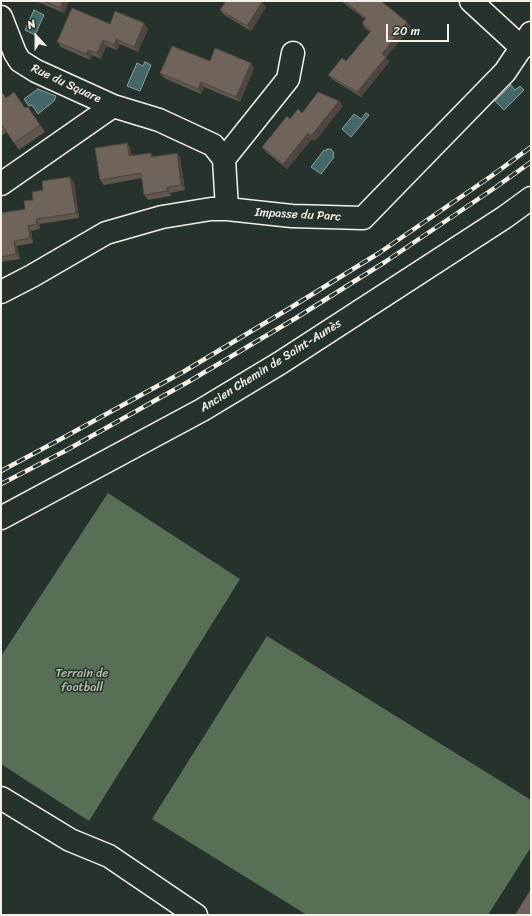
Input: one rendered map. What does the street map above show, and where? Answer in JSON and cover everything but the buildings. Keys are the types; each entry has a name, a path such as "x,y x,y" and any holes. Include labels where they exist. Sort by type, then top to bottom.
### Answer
{"street":[{"path":"471,1 526,40"},
{"name":"Rue du Square","path":"1,17 15,53 20,61 36,71 113,106 159,120 213,146 224,159"},
{"name":"Impasse du Parc","path":"1,292 32,276 106,233 162,217 211,209 292,216 363,218 505,72 526,40"},
{"path":"227,210 224,159 288,79 293,53"},
{"name":"Rue du Square","path":"1,184 113,106"},
{"name":"Ancien Chemin de Saint-Aunès","path":"1,518 202,410 280,363 505,217 531,198"},
{"path":"1,798 70,840 109,856 196,915"}],"green space":[{"name":"Terrain de football","path":"108,493 240,579 89,821 1,764 1,656"},
{"path":"267,636 531,800 531,847 488,915 307,915 152,819"}],"water":[{"path":"34,10 44,15 35,35 25,30"},
{"path":"145,62 151,65 140,91 127,86 137,63 143,66"},
{"path":"511,85 515,90 520,86 524,90 504,110 495,101"},
{"path":"38,89 56,96 54,101 38,114 32,105 29,106 24,99"},
{"path":"366,113 369,115 351,137 342,129 354,114 361,119"},
{"path":"327,149 331,149 334,153 334,157 321,174 311,167 324,150 326,151"}],"railway":[{"path":"1,471 183,372 290,308 379,253 531,147"},
{"path":"1,484 65,451 188,382 296,318 385,262 531,162"}]}
